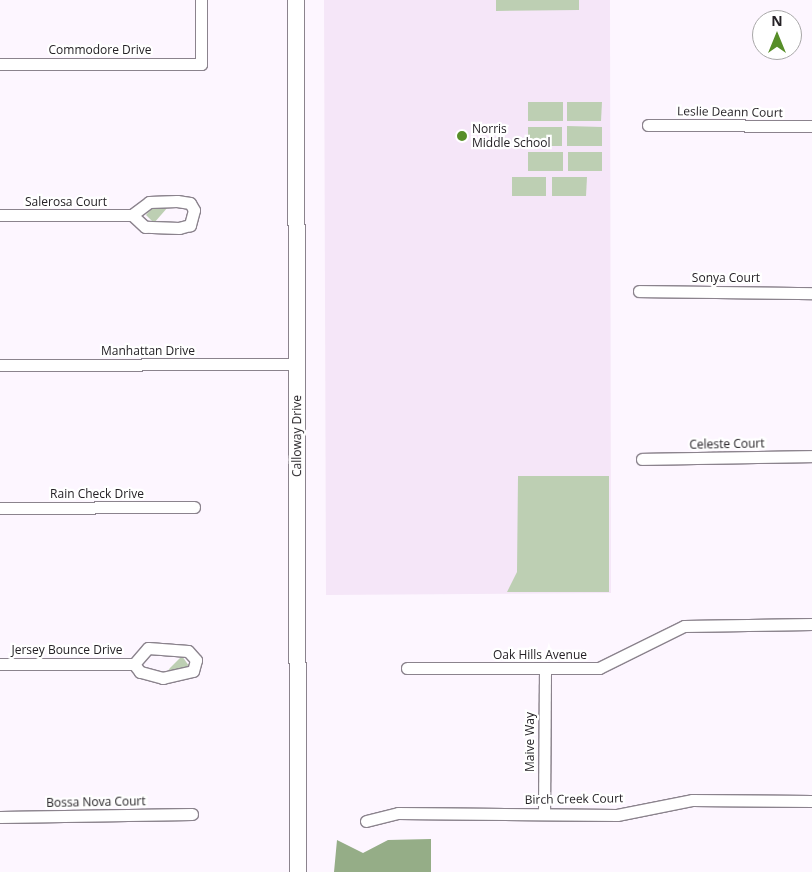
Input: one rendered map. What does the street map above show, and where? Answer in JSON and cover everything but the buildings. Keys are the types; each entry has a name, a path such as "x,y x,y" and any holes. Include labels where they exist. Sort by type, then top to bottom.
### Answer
{"main road":[{"name":"Calloway Drive","path":"296,0 298,872"}],"street":[{"name":"Commodore Drive","path":"0,64 201,64 200,0"},
{"name":"Leslie Deann Court","path":"648,125 812,126"},
{"name":"Salerosa Court","path":"0,216 132,216 149,202 184,202 194,210 190,225 179,228 144,227 132,216"},
{"name":"Sonya Court","path":"639,291 812,293"},
{"name":"Manhattan Drive","path":"0,365 297,364"},
{"name":"Celeste Court","path":"642,459 812,456"},
{"name":"Rain Check Drive","path":"0,508 194,507"},
{"name":"Oak Hills Avenue","path":"407,668 583,670 617,663 684,626 812,624"},
{"name":"Jersey Bounce Drive","path":"0,664 134,664 148,648 188,651 196,660 193,671 163,678 140,672 134,664"},
{"name":"Maive Way","path":"544,814 545,669"},
{"name":"Birch Creek Court","path":"366,821 398,813 617,815 692,800 812,801"},
{"name":"Bossa Nova Court","path":"0,817 192,814"}],"shaded area":[{"path":"324,0 610,0 611,593 326,595"},
{"path":"496,0 579,0 579,10 496,11"},
{"path":"528,102 563,102 563,121 528,121"},
{"path":"567,102 602,102 601,121 567,121"},
{"path":"567,126 602,127 602,146 567,146"},
{"path":"528,127 562,127 562,146 528,146"},
{"path":"528,152 563,152 563,171 528,171"},
{"path":"568,152 602,152 602,171 568,171"},
{"path":"512,177 546,177 546,196 512,196"},
{"path":"552,177 587,177 586,196 552,196"},
{"path":"153,207 168,207 154,223 146,215"},
{"path":"518,476 609,476 609,592 507,592 517,572"},
{"path":"182,656 189,666 167,672 170,668"},
{"path":"431,839 431,872 334,872 337,840 363,853 388,840"}],"place":[{"name":"Norris Middle School","path":"462,136"}]}
